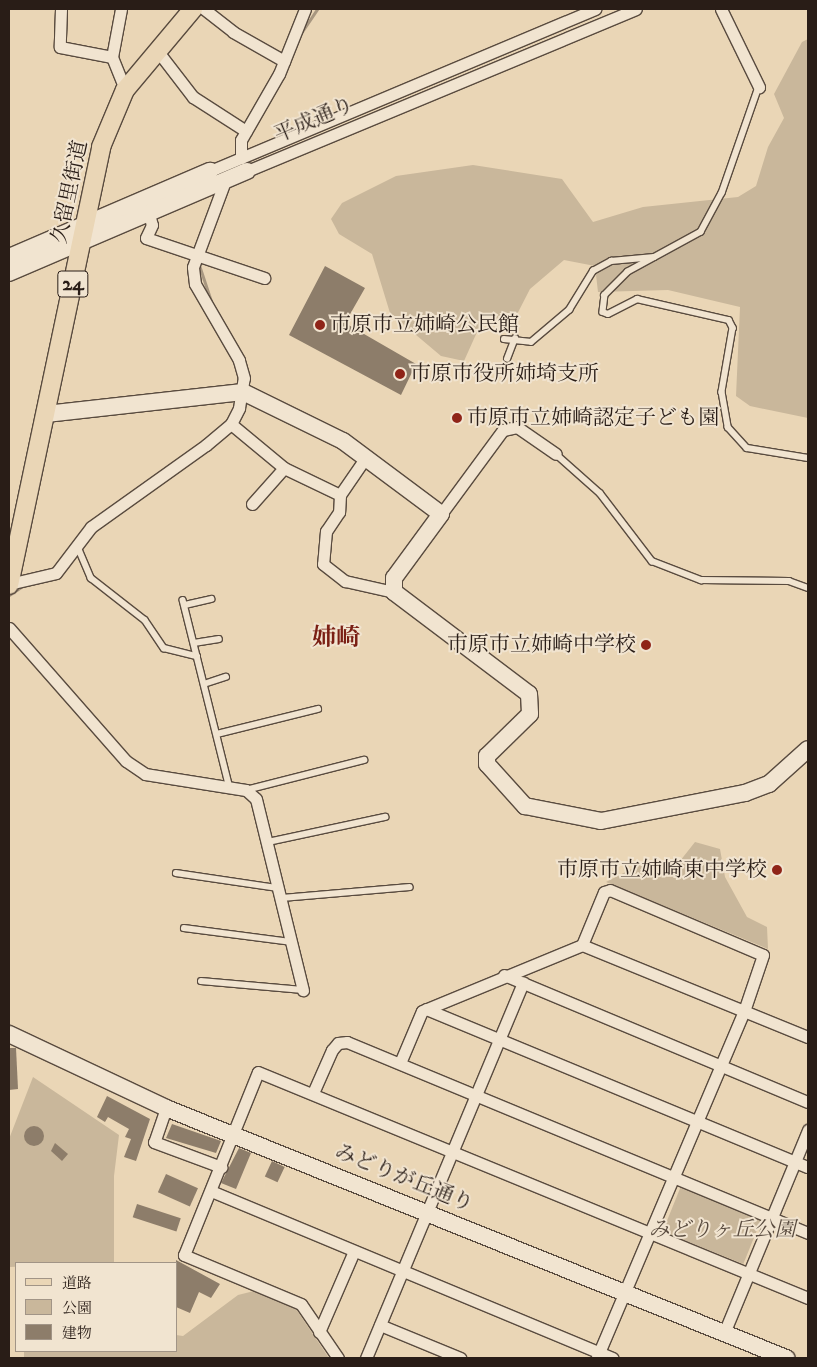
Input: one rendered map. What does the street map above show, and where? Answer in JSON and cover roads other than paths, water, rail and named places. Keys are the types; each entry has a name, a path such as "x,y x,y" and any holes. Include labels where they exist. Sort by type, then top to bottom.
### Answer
{"main road":[{"name":"久留里街道","path":"9,585 101,147 125,90 156,49 192,9"}],"street":[{"path":"61,9 60,47 112,57"},
{"path":"121,9 112,57 125,90"},
{"path":"204,9 284,62"},
{"path":"244,164 246,131 284,62 305,9"},
{"name":"平成通り","path":"9,273 225,181 244,164 595,9"},
{"path":"606,9 611,20"},
{"name":"平成通り","path":"9,257 210,171 244,164 636,9"},
{"path":"722,9 759,87"},
{"path":"156,49 193,97 246,131"},
{"path":"9,585 56,573 78,547 91,527 230,424 243,392 239,360 195,284 196,256 225,181"},
{"path":"149,214 152,225 146,238 264,278"},
{"path":"46,414 243,392 280,407 366,458 441,514"},
{"path":"230,424 284,468 340,495"},
{"path":"394,592 394,578 504,430 517,427 556,454"},
{"path":"366,458 340,495 339,512 326,531 324,564 345,581 394,592 529,694 530,714 487,756 487,764 525,806 601,821 745,793 769,784 808,749"},
{"path":"252,504 284,468"},
{"path":"9,628 126,761 145,774 246,790 256,799 281,893 303,990"},
{"path":"582,945 604,892 610,890 763,955 744,1011 598,1355"},
{"path":"400,1063 426,1009 582,945 808,1037"},
{"path":"504,976 808,1102"},
{"path":"366,1358 523,984"},
{"path":"426,1009 808,1167"},
{"name":"みどりが丘通り","path":"9,1034 166,1108 235,1133 428,1210 786,1358"},
{"path":"314,1093 338,1043 347,1042 808,1233"},
{"path":"338,1358 301,1304 184,1255 235,1133 258,1072 314,1093 452,1152 808,1298"},
{"path":"166,1108 154,1142 220,1168"},
{"path":"724,1333 808,1130"},
{"path":"211,1191 598,1355 613,1358"},
{"path":"319,1332 354,1251"},
{"path":"380,1325 460,1358"}],"lane":[{"path":"759,87 710,218 700,232 659,257 628,272 610,287 603,312 608,314 637,299 729,320 734,328 722,392 728,427 747,448 808,458"},
{"path":"504,339 515,338 531,342 569,310 593,272 611,261 659,257"},
{"path":"507,359 515,338"},
{"path":"556,454 600,493 652,561 701,580 789,582 808,588"},
{"path":"78,547 91,578 145,620 164,648 197,656"},
{"path":"211,599 184,602 230,788"},
{"path":"194,644 219,639"},
{"path":"204,684 226,677"},
{"path":"217,734 318,709"},
{"path":"246,790 364,760"},
{"path":"268,842 386,816"},
{"path":"176,873 281,893 410,888"},
{"path":"184,928 292,942"},
{"path":"201,980 303,990"}],"waterway":[{"path":"301,33 317,9"},
{"path":"198,262 211,301"},
{"path":"9,595 24,585"}],"place":[{"name":"市原市立姉崎公民館","path":"320,325"},
{"name":"市原市役所姉埼支所","path":"400,374"},
{"name":"市原市立姉崎認定子ども園","path":"457,418"},
{"name":"市原市立姉崎中学校","path":"646,645"},
{"name":"市原市立姉崎東中学校","path":"777,870"}],"district":[{"name":"姉崎","path":"336,639"}],"park label":[{"name":"みどりヶ丘公園","path":"722,1230"}]}
